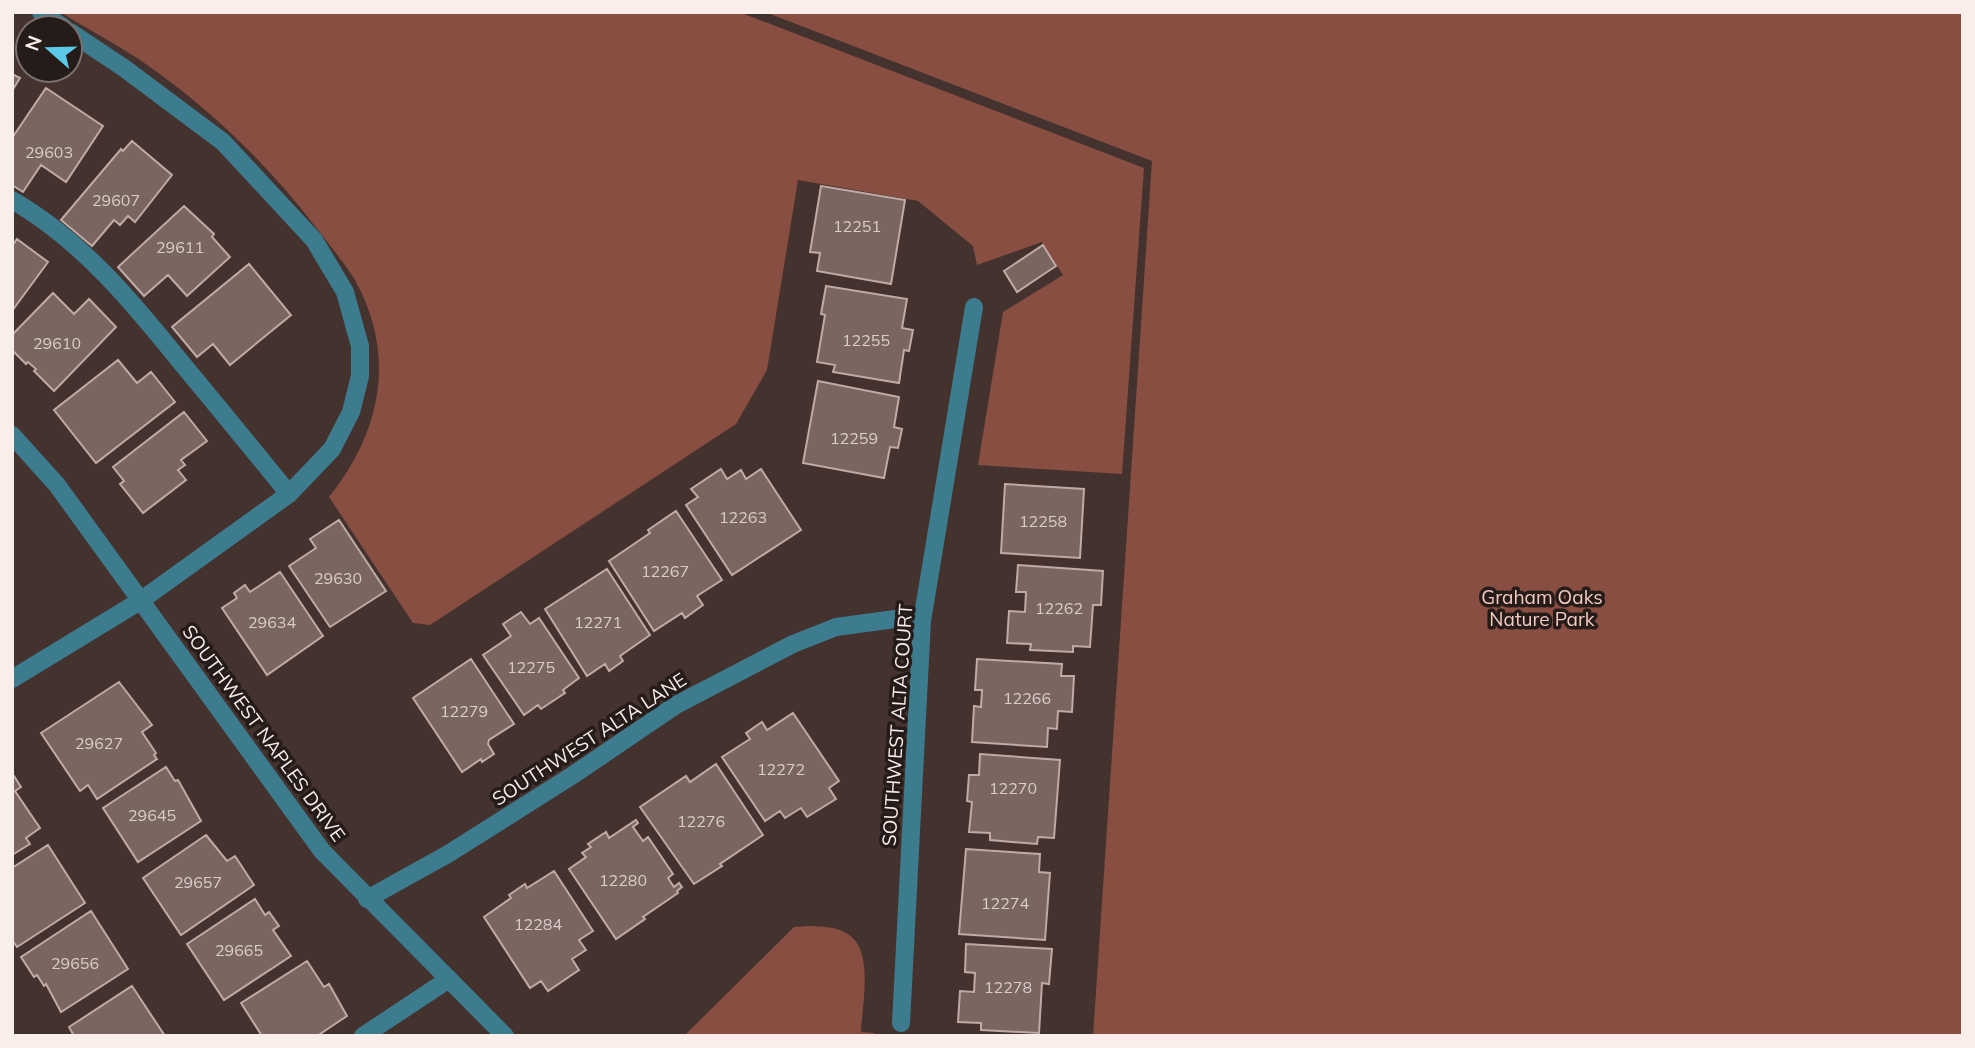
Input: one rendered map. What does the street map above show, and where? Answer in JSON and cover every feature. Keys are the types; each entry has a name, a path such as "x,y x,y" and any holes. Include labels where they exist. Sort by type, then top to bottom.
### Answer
{"street":[{"path":"12,679 140,601 289,494 332,449 351,412 360,376 360,346 345,292 314,240 223,142 84,41"},
{"path":"12,200 52,226 132,302 289,494"},
{"name":"SOUTHWEST ALTA COURT","path":"901,1023 922,621 974,307"},
{"name":"SOUTHWEST NAPLES DRIVE","path":"12,435 57,485 322,851 505,1036"},
{"name":"SOUTHWEST ALTA LANE","path":"367,899 448,854 573,775 676,705 793,644 836,627 895,619 922,621"},
{"path":"363,1036 449,979"}],"green space":[{"path":"60,12 739,12 1144,168 1122,474 978,465 1003,312 1063,275 1042,242 977,265 973,246 918,201 798,180 767,370 736,424 430,625 413,623 329,497 361,446 377,393 379,365 376,337 368,308 355,280 295,201 232,134 162,75 84,26 84,14"},
{"name":"Graham Oaks Nature Park","path":"765,12 1963,12 1963,1036 1093,1036 1152,161"},
{"path":"794,927 837,929 855,940 861,951 865,978 861,1032 874,1033 874,1036 684,1036"}],"building":[{"path":"12,74 14,84 16,84 12,91"},
{"path":"46,88 103,126 66,182 41,165 23,192 12,185 12,138"},
{"path":"132,141 172,175 135,222 128,216 120,225 114,220 92,246 61,220 121,149 123,151"},
{"path":"821,186 905,200 891,284 817,271 820,253 810,252"},
{"path":"184,206 214,234 212,237 230,257 187,296 168,275 144,296 118,267"},
{"path":"17,239 48,262 12,311 12,246"},
{"path":"1043,245 1056,266 1017,292 1004,271"},
{"path":"249,264 291,315 230,365 213,344 197,357 172,327"},
{"path":"826,286 907,299 902,328 913,330 909,351 904,350 899,383 833,372 835,365 817,362 825,315 821,314"},
{"path":"53,293 74,314 89,299 116,327 54,391 34,371 36,369 28,362 26,364 12,350 12,335"},
{"path":"118,360 137,383 151,372 175,402 96,463 54,410"},
{"path":"818,381 899,397 894,427 902,429 898,448 890,447 884,478 803,463"},
{"path":"184,412 207,441 181,460 185,465 178,470 186,480 143,513 120,484 124,481 113,467"},
{"path":"721,469 727,479 741,470 746,479 761,469 801,530 732,575 686,505 698,497 691,489"},
{"path":"1005,484 1084,489 1080,558 1001,553"},
{"path":"676,511 722,580 697,596 703,605 685,618 682,613 654,631 609,561"},
{"path":"339,520 386,591 330,627 289,566 316,548 310,539"},
{"path":"1018,565 1103,571 1101,605 1093,605 1090,647 1073,646 1073,652 1030,650 1031,644 1007,643 1009,611 1025,612 1026,592 1016,592"},
{"path":"607,569 650,635 620,656 623,661 609,671 605,664 587,676 545,609"},
{"path":"280,572 323,636 267,675 222,608 237,598 234,593 245,585 250,592"},
{"path":"521,612 530,624 539,618 579,678 563,690 565,693 541,709 538,705 524,715 483,655 511,636 503,624"},
{"path":"471,659 514,724 489,740 488,744 494,754 462,772 413,698"},
{"path":"977,659 1062,664 1061,676 1074,676 1072,712 1058,711 1057,729 1048,728 1047,747 972,742 974,706 981,707 982,690 975,690"},
{"path":"119,682 152,725 142,732 157,759 97,799 88,785 80,791 41,733"},
{"path":"793,713 839,781 829,788 836,799 807,817 801,808 785,818 780,811 765,821 722,757 750,739 746,733 762,722 767,730"},
{"path":"980,754 1060,760 1054,838 1038,837 1037,844 990,840 990,833 969,832 972,802 967,801 969,775 979,775"},
{"path":"716,764 763,835 694,884 640,807 686,776 690,782"},
{"path":"166,767 175,781 178,780 201,821 138,862 103,808"},
{"path":"12,773 21,787 15,791 40,828 26,838 30,844 12,855"},
{"path":"636,820 638,823 633,827 643,841 648,837 673,874 668,878 674,887 679,883 682,887 678,893 643,917 645,919 616,939 569,869 586,857 582,853 591,847 588,844 606,832 609,838"},
{"path":"206,835 227,861 235,856 254,885 181,935 143,878"},
{"path":"48,845 85,903 17,947 12,940 12,868"},
{"path":"966,849 1040,854 1039,872 1050,873 1045,940 959,934"},
{"path":"554,871 593,931 579,940 586,950 572,959 579,970 548,991 541,981 530,988 484,917 511,898 509,895 525,884 527,888"},
{"path":"255,899 265,915 269,912 279,926 273,930 291,956 224,1000 187,944"},
{"path":"91,911 128,969 61,1012 46,984 44,986 37,975 34,977 21,957"},
{"path":"966,944 1052,949 1049,984 1042,983 1039,1033 981,1030 981,1023 958,1022 960,991 974,992 975,973 965,972"},
{"path":"307,961 324,987 329,984 347,1016 317,1036 262,1036 241,1003"},
{"path":"132,986 165,1036 74,1036 69,1027"}]}
